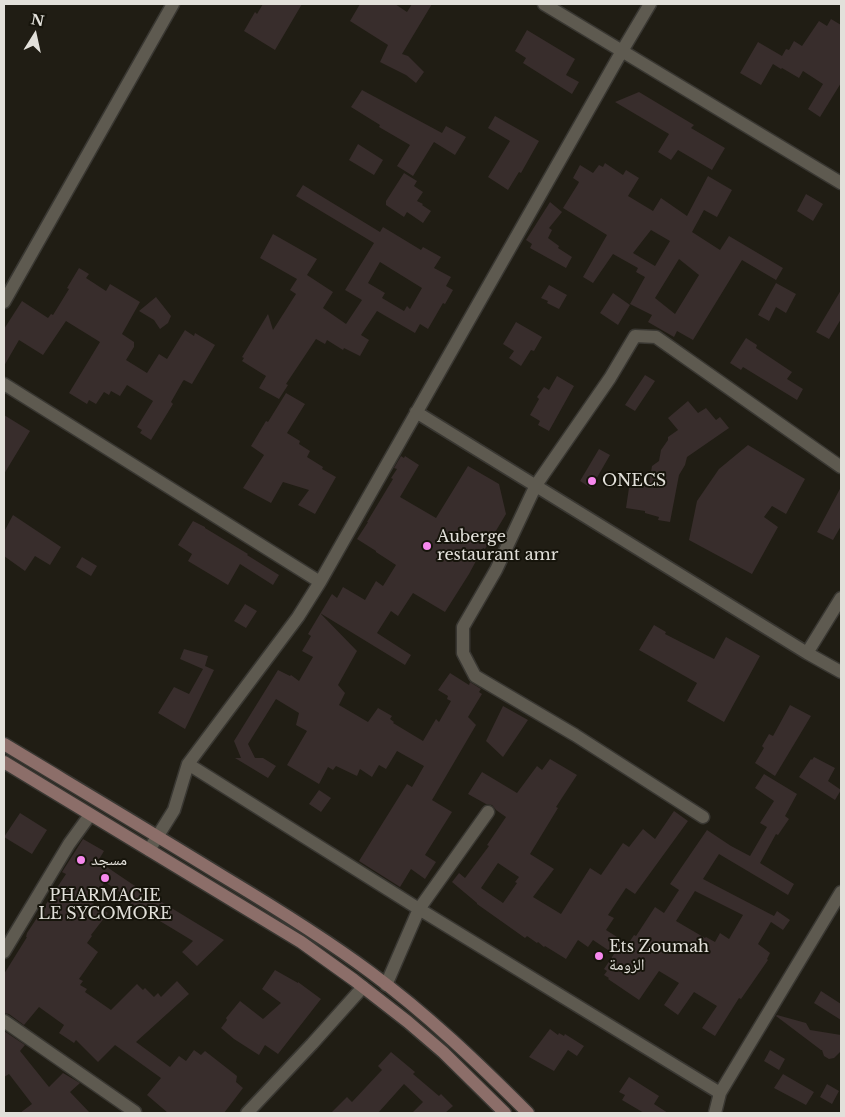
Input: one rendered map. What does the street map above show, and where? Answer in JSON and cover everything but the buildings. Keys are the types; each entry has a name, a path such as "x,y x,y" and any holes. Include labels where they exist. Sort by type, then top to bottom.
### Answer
{"main road":[{"path":"4,744 158,836 310,930 351,958 418,1010 528,1113"},
{"path":"4,762 301,942 408,1022 443,1052 506,1113"}],"street":[{"path":"4,302 173,4"},
{"path":"544,4 841,183"},
{"path":"150,850 174,810 188,764 298,618 320,582 650,4"},
{"path":"703,817 575,735 475,676 463,653 464,627 496,570 536,485 610,378 634,336 656,337 841,467"},
{"path":"4,384 320,582"},
{"path":"416,412 841,672"},
{"path":"807,652 841,598"},
{"path":"188,764 418,909 720,1093"},
{"path":"386,985 418,909 488,812"},
{"path":"4,952 69,844 90,815"},
{"path":"715,1113 720,1093 841,892"},
{"path":"247,1113 363,988"},
{"path":"4,1021 135,1112"}],"place":[{"name":"ONECS","path":"592,481"},
{"name":"Auberge restaurant amr","path":"427,546"},
{"name":"مسجد","path":"81,860"},
{"name":"PHARMACIE LE SYCOMORE","path":"105,878"},
{"name":"Ets Zoumah الزومة","path":"599,956"}]}
